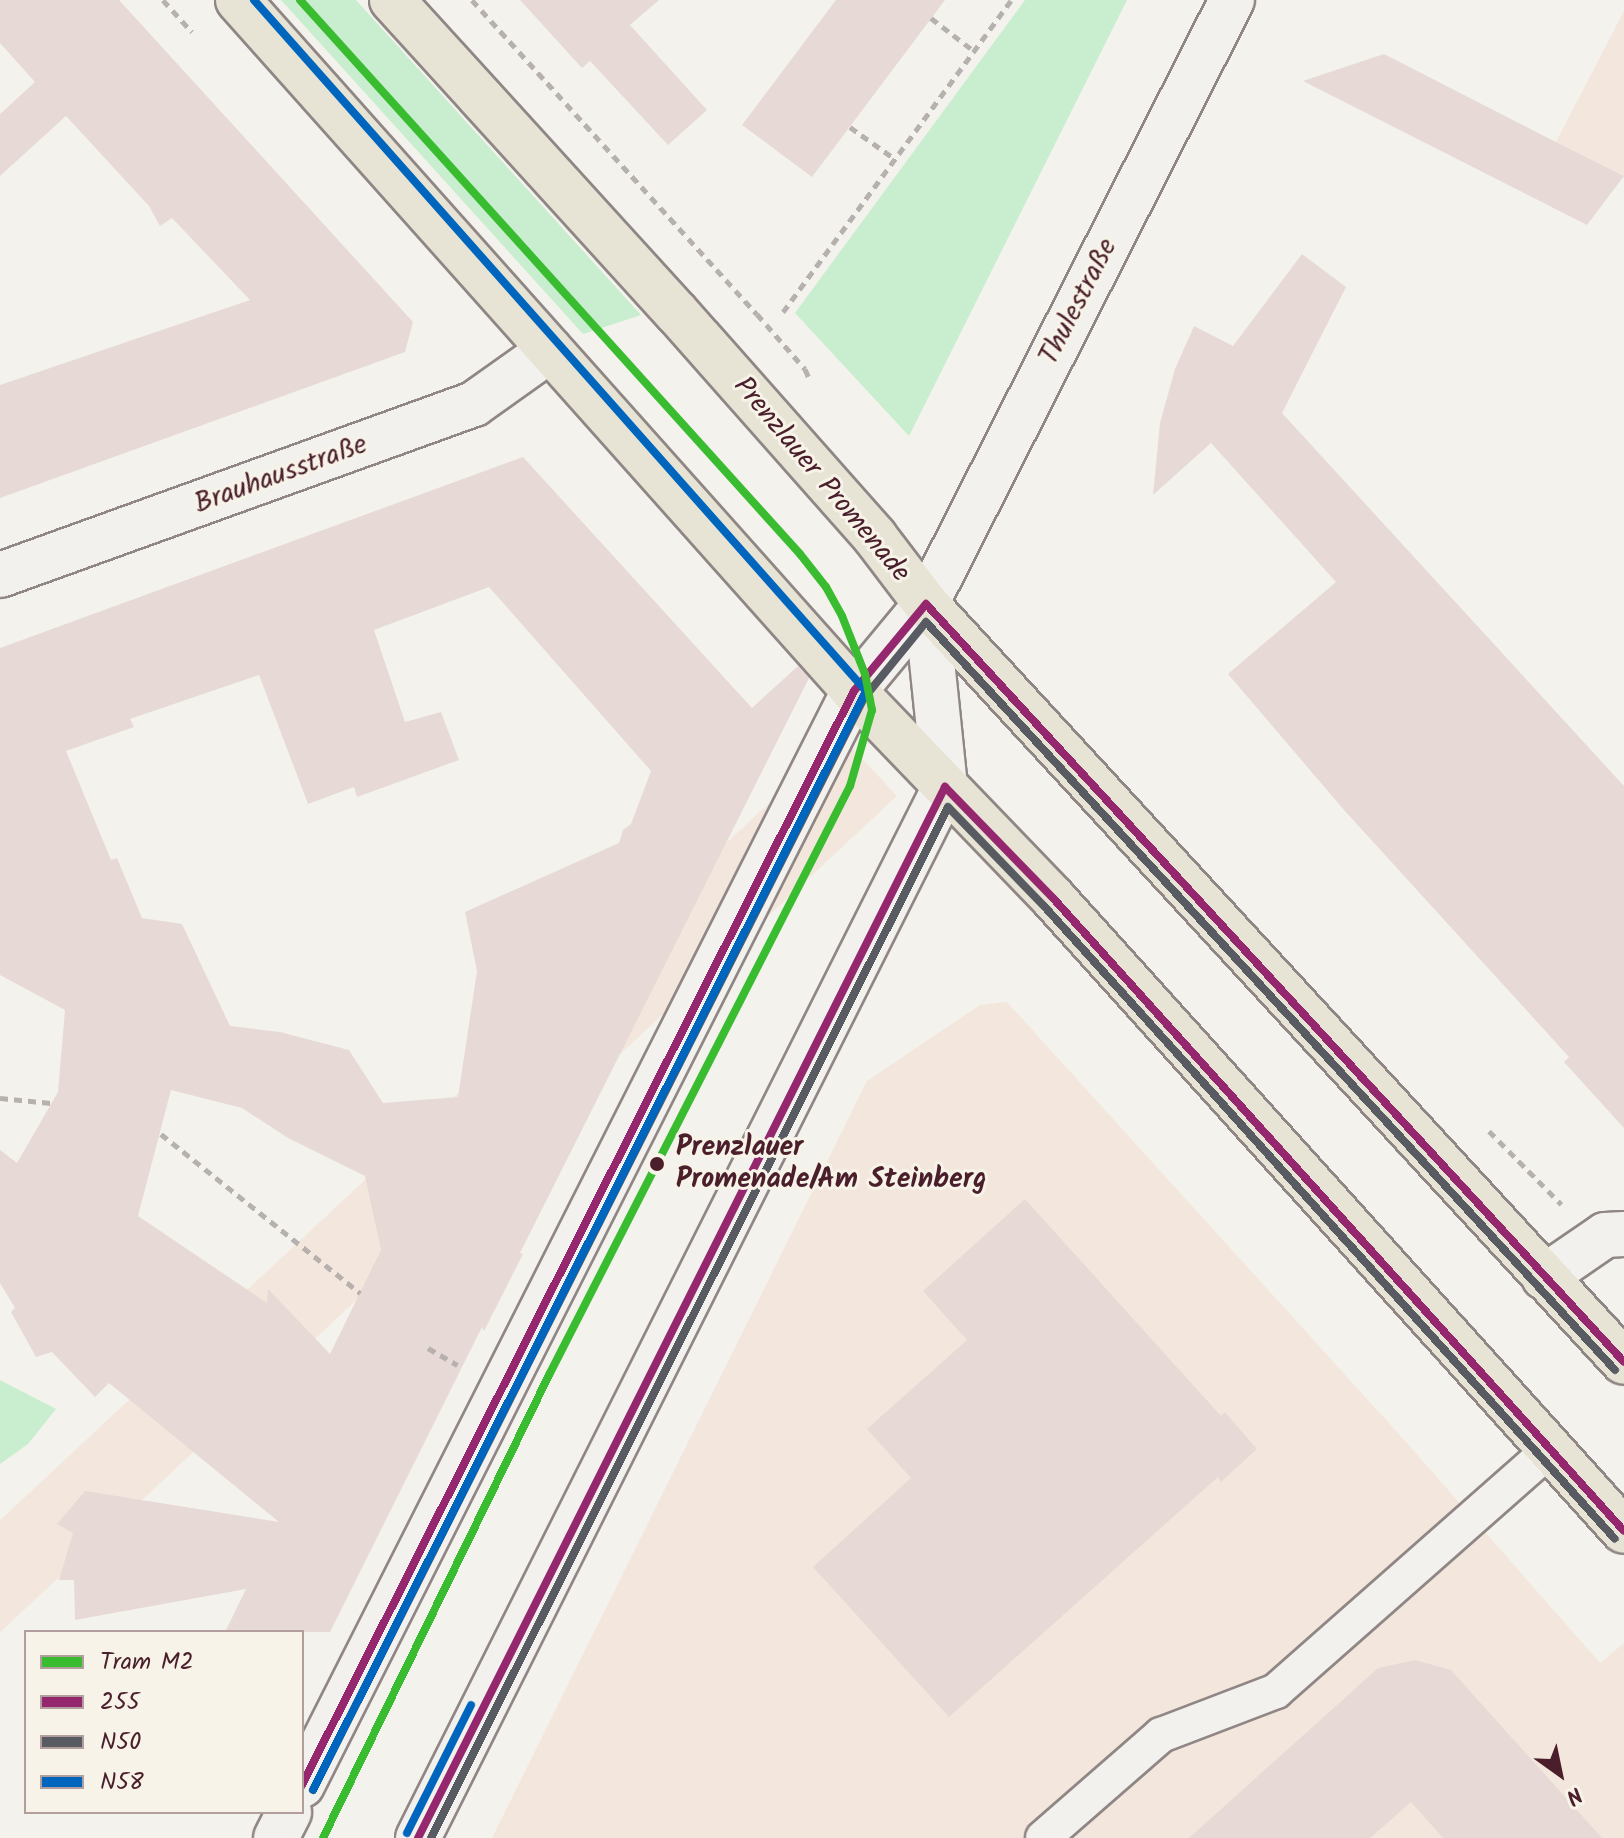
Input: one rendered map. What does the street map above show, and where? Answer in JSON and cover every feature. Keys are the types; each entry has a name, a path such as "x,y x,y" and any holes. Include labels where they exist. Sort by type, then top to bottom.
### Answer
{"main road":[{"path":"238,0 854,691 1063,910 1624,1531"},
{"name":"Prenzlauer Promenade","path":"392,0 677,313 875,537 926,604 1624,1362"},
{"name":"Thulestraße","path":"304,1781 854,691 926,604 1232,0"},
{"name":"Brauhausstraße","path":"0,575 474,404 550,350"},
{"path":"418,1838 945,787 926,604"},
{"path":"1544,1277 1605,1235 1624,1234"},
{"path":"276,1838 288,1814"}],"lane":[{"path":"1043,1838 1161,1735 1276,1691 1549,1450"}],"path":[{"path":"783,312 1011,0"},
{"path":"931,18 974,51"},
{"path":"850,127 895,159"},
{"path":"0,1098 51,1103"},
{"path":"161,1134 360,1293"},
{"path":"428,1348 461,1367"}],"shaded area":[{"path":"1624,11 1624,176 1556,142"},
{"path":"841,736 897,796 0,1632 0,1520"},
{"path":"1007,1002 1406,1442 1600,1663 1624,1643 1624,1838 492,1838 867,1081 980,1005"}],"green space":[{"path":"281,0 356,0 641,315 583,334"},
{"path":"1025,0 1127,0 909,436 795,313"},
{"path":"0,1380 56,1409 28,1444 0,1464"}],"building":[{"path":"0,0 119,0 413,322 405,352 0,498 0,385 250,300 172,218 160,226 149,206 66,116 0,176 0,114 35,82 0,43"},
{"path":"520,0 659,0 630,25 707,110 668,145 590,61 582,68"},
{"path":"836,0 945,0 812,177 742,125"},
{"path":"1384,54 1624,176 1587,225 1303,81"},
{"path":"1302,254 1346,287 1282,413 1624,786 1624,1128 1564,1062 1569,1057 1344,810 1228,674 1336,582 1211,443 1153,495 1160,423 1175,369 1194,326 1233,346"},
{"path":"523,457 752,708 798,666 809,678 520,1253 523,1254 484,1331 482,1327 330,1632 226,1630 246,1589 75,1620 74,1580 59,1580 73,1533 57,1524 85,1491 279,1522 109,1383 95,1397 52,1352 36,1357 11,1312 15,1308 0,1283 0,1150 17,1163 58,1092 65,1010 0,975 0,648","holes":["489,587 651,771 631,824 623,830 619,843 465,912 477,971 458,1097 383,1103 349,1050 280,1032 230,1026 182,924 142,918 117,858 111,860 66,751 134,727 130,719 259,675 308,804 354,787 357,797 459,760 441,712 405,722 374,630","171,1090 242,1108 288,1138 365,1176 381,1250 330,1354 268,1289 267,1303 138,1216"]},
{"path":"1025,1199 1221,1416 1225,1412 1257,1449 1221,1482 1218,1477 949,1717 813,1567 911,1478 867,1429 967,1340 923,1291"},
{"path":"1415,1660 1451,1670 1602,1838 1443,1838 1411,1802 1370,1838 1189,1838 1378,1668"}],"tram line":[{"name":"M2","path":"300,0 800,554 826,587 842,616 865,674 872,710 850,786 549,1375 323,1838"}],"transit line":[{"name":"N58","path":"254,0 866,691 313,1790"},
{"name":"255","path":"304,1781 854,691 926,604 1624,1362"},
{"name":"N50","path":"313,1790 864,698 926,622 1615,1370"},
{"name":"255","path":"418,1838 945,787 1053,898 1624,1531"},
{"name":"N50","path":"431,1838 948,807 1044,906 1615,1539"},
{"name":"N58","path":"407,1833 471,1705"}],"place":[{"name":"Prenzlauer Promenade/Am Steinberg","path":"657,1164"}]}
